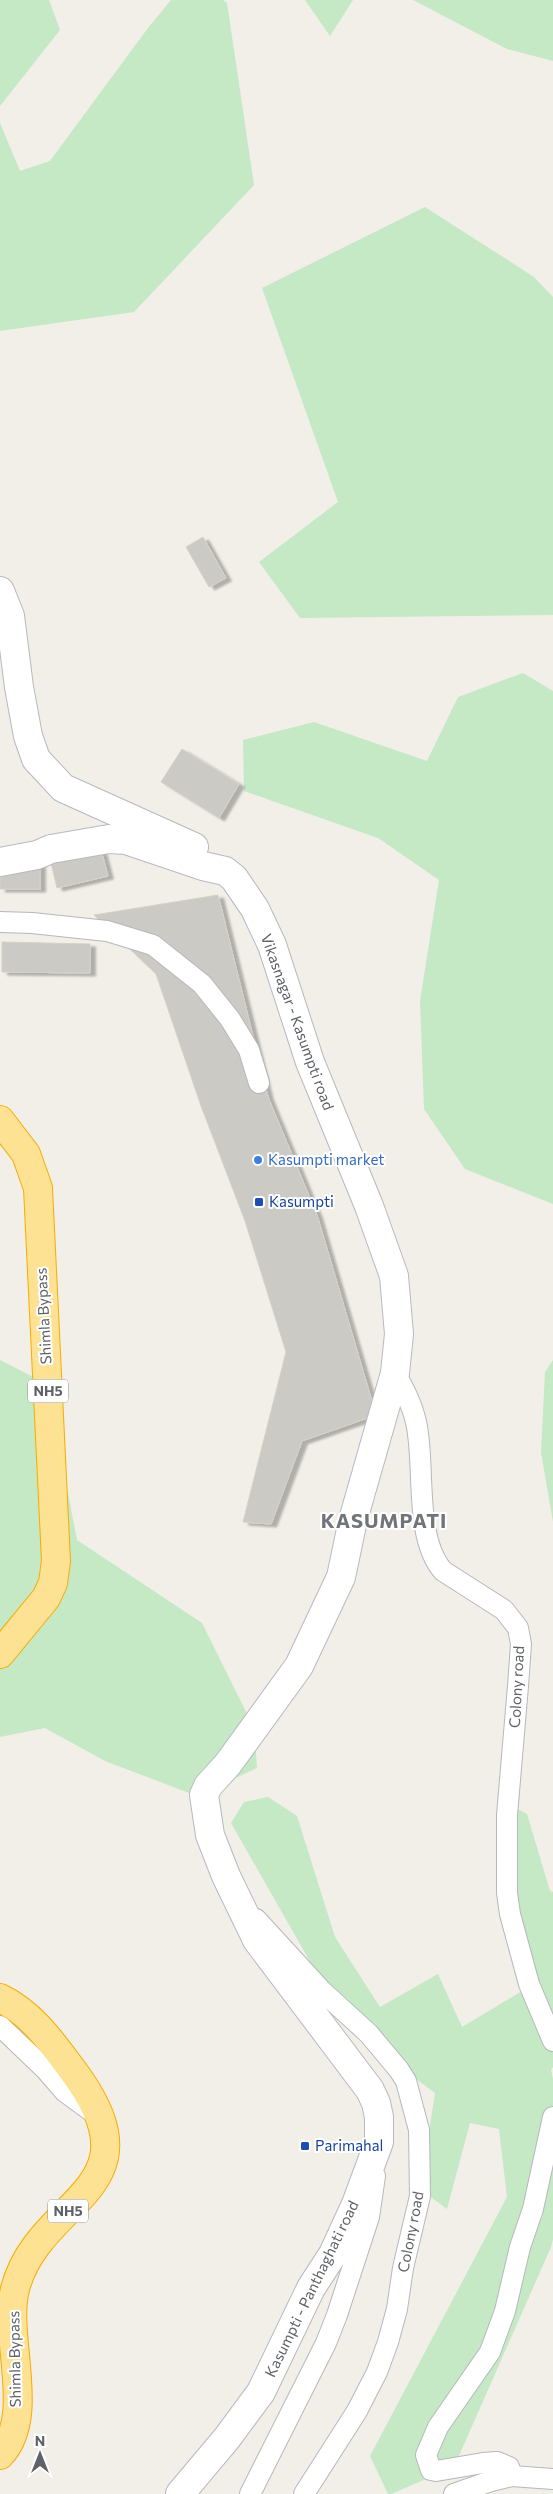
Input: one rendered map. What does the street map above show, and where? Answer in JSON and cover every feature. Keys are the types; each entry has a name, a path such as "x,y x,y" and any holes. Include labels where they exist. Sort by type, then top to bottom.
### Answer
{"highway":[{"name":"Shimla Bypass","path":"0,1120 26,1154 38,1188 56,1561 53,1583 46,1598 0,1654"},
{"name":"Shimla Bypass","path":"0,1998 21,2011 39,2027 84,2086 100,2119 105,2150 104,2160 98,2176 33,2250 15,2289 12,2312 17,2388 16,2415 11,2436 0,2455"}],"street":[{"name":"Vikasnagar - Kasumpti road","path":"0,591 10,616 19,687 28,736 36,759 64,788 202,852 234,878 248,896 272,945 310,1062 356,1174"},
{"path":"0,862 36,855 59,847 109,839 126,840 202,866 225,871"},
{"path":"0,922 32,923 107,931 153,945 202,984 230,1019 249,1050 259,1083"},
{"name":"Kasumpti - Panthaghati road","path":"180,2494 227,2438 262,2392 311,2288 333,2254 356,2204 379,2142 379,2116 370,2090 267,1956 234,1895 210,1835 204,1795 208,1786 272,1706 299,1666 318,1627 341,1576 353,1520 395,1373 399,1334 394,1276 356,1174"},
{"name":"Colony road","path":"395,1373 409,1398 417,1424 427,1531 435,1562 443,1571 504,1610 518,1628 521,1644 507,1815 507,1893 510,1914 529,1984 553,2041"},
{"name":"Colony road","path":"234,1895 298,1966 381,2048 406,2081 419,2130 420,2196 403,2268 397,2309 388,2342 377,2372 357,2411 304,2494"},
{"path":"0,2026 39,2062 65,2092 100,2119"},
{"path":"512,2476 509,2467 497,2462 436,2471 431,2470 426,2455 438,2427 490,2352 505,2311 520,2247 533,2209 553,2117"},
{"path":"250,2494 326,2343 337,2315 369,2217 379,2142"},
{"path":"454,2494 512,2476 553,2479"}],"green space":[{"path":"0,0 49,0 60,30 0,106"},
{"path":"171,0 223,0 227,3 254,185 134,312 0,331 0,123 20,171 50,161 148,28"},
{"path":"305,0 353,0 330,36"},
{"path":"413,0 553,0 553,61 507,49"},
{"path":"425,207 534,277 553,297 553,615 300,618 259,562 338,502 262,288"},
{"path":"523,673 553,691 553,1204 465,1169 424,1109 420,1001 439,880 378,838 244,791 243,740 314,722 427,761 458,697"},
{"path":"0,1360 47,1384 77,1540 202,1623 254,1728 257,1768 197,1796 105,1761 45,1728 0,1737"},
{"path":"553,1360 553,1522 541,1452 545,1372"},
{"path":"268,1797 297,1816 335,1937 380,2007 438,1974 462,2027 527,1988 524,1942 511,1851 510,1805 527,1814 550,1891 553,1892 553,2067 551,2070 553,2079 553,2239 551,2247 454,2467 391,2494 388,2494 370,2456 507,2197 499,2129 470,2123 447,2209 420,2189 435,2093 349,2030 231,1823 244,1802"}],"building":[{"path":"203,537 226,578 209,587 186,547"},
{"path":"182,749 239,784 219,818 161,782"},
{"path":"101,850 108,876 57,888 51,863"},
{"path":"0,858 40,858 40,889 0,889"},
{"name":"Kasumpti market","path":"218,895 268,1097 317,1215 376,1415 302,1441 271,1524 243,1522 286,1352 245,1221 201,1106 156,974 94,915"},
{"path":"2,942 90,944 90,973 2,972"}],"place":[{"name":"Kasumpti market","path":"258,1160"},
{"name":"Kasumpti","path":"259,1202"},
{"name":"Parimahal","path":"305,2146"}],"district":[{"name":"KASUMPATI","path":"384,1521"}]}
